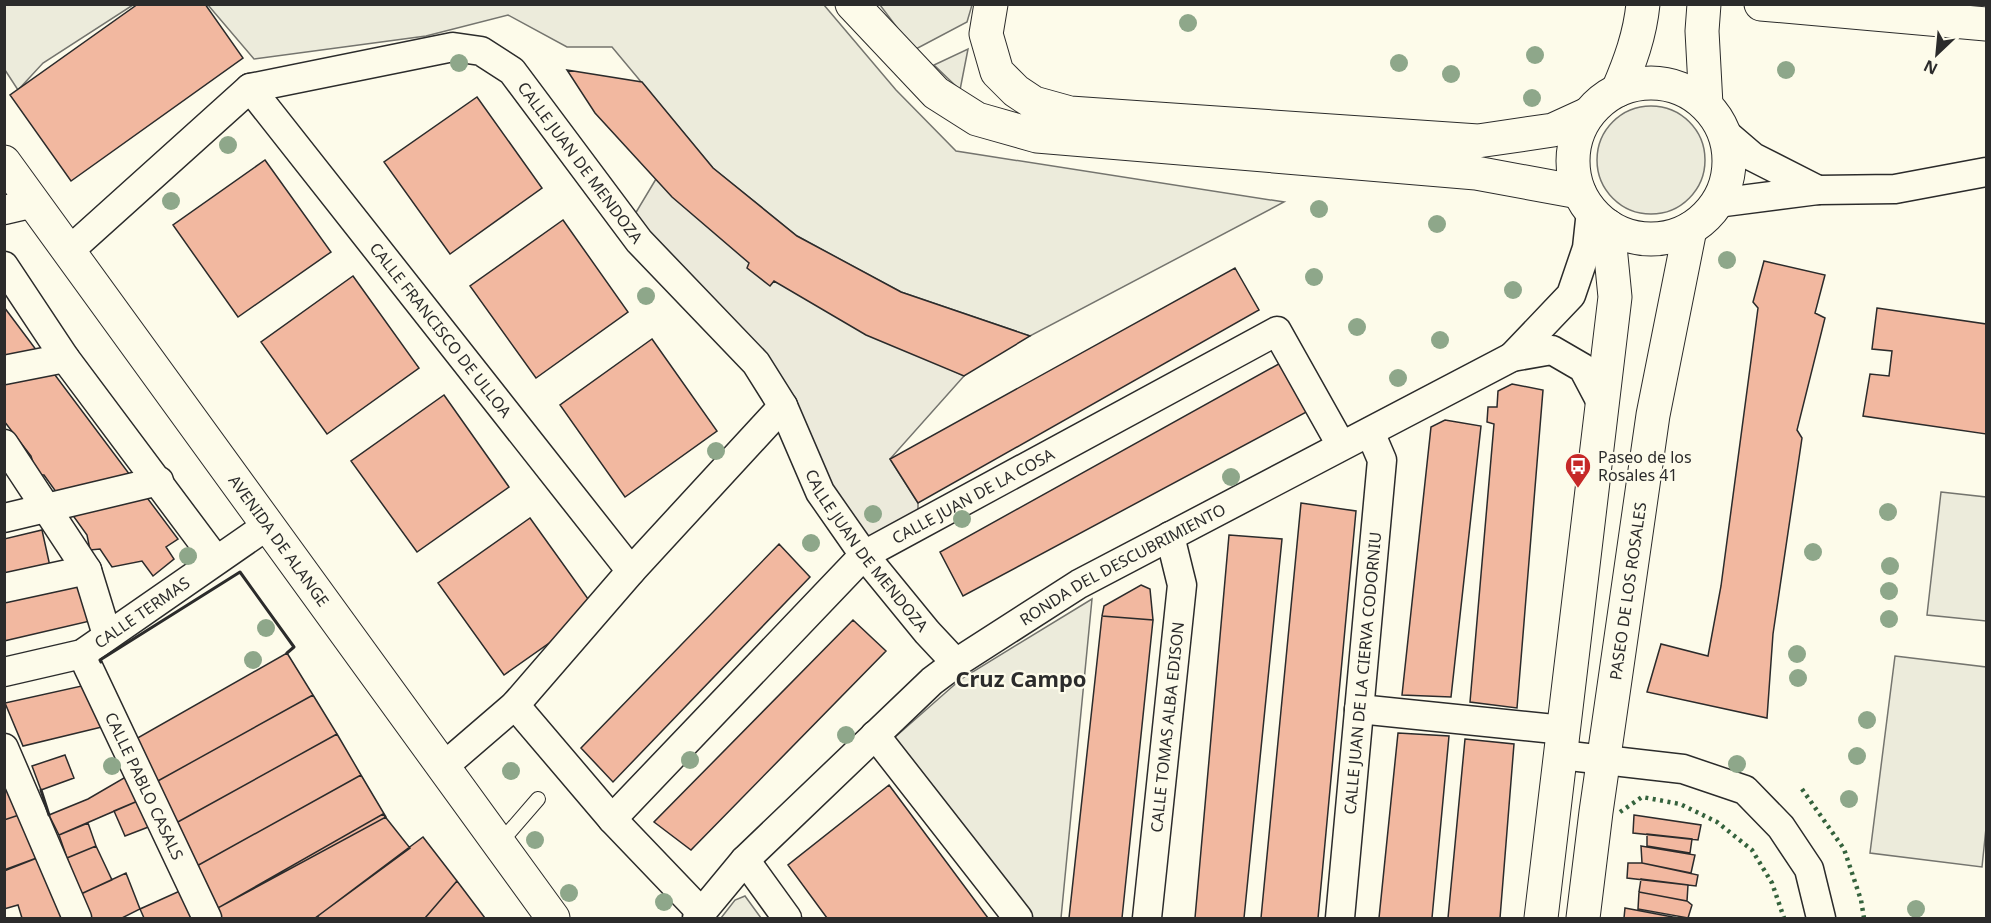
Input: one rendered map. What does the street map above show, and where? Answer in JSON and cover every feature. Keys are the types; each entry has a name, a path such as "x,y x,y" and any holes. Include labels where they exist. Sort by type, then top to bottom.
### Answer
{"main road":[{"path":"852,4 936,93 977,119 1037,136 1476,173 1593,210 1625,235 1651,239 1673,236 1690,229 1706,217 1717,204 1729,170 1729,152 1725,134 1706,105 1683,90 1663,83 1641,83 1618,90 1600,101 1588,114 1577,135 1573,172 1593,210 1615,297 1541,918"},
{"path":"991,4 986,34 997,72 1016,91 1034,103 1070,113 1478,141 1553,130 1588,114"},
{"path":"1618,90 1630,62 1641,25 1643,4"},
{"path":"1704,4 1702,30 1706,105"},
{"path":"1761,4 1986,24"},
{"name":"AVENIDA DE ALANGE","path":"4,162 19,206 69,251 553,918"},
{"name":"PASEO DE LOS ROSALES","path":"1583,918 1653,415 1690,229"}],"street":[{"name":"CALLE JUAN DE MENDOZA","path":"250,88 453,47 481,51 512,71 639,241 756,363 783,406 820,492 864,555 927,632 956,663"},
{"path":"69,251 250,88"},
{"name":"CALLE FRANCISCO DE ULLOA","path":"250,88 631,572"},
{"path":"1725,134 1754,157 1818,190"},
{"path":"1717,204 1818,190 1894,189 1986,172"},
{"path":"1512,357 1571,295 1587,248 1593,210"},
{"path":"4,266 65,358 216,560"},
{"name":"CALLE JUAN DE LA COSA","path":"612,819 864,555 1277,331 1341,445"},
{"name":"RONDA DEL DESCUBRIMIENTO","path":"699,915 745,860 932,681 956,663 1079,584 1512,357 1552,350 1584,368 1602,404"},
{"path":"4,370 65,358"},
{"path":"443,767 515,705 631,572 783,406"},
{"name":"CALLE JUAN DE LA CIERVA CODORNIU","path":"1340,918 1382,460 1370,432"},
{"path":"4,444 87,570 107,635"},
{"path":"4,518 159,481"},
{"name":"CALLE TERMAS","path":"4,672 82,654 268,525"},
{"name":"CALLE TOMAS ALBA EDISON","path":"1147,918 1182,585 1170,536"},
{"path":"4,588 87,570"},
{"name":"CALLE PABLO CASALS","path":"82,654 207,918"},
{"path":"515,705 612,819 699,915"},
{"path":"1359,710 1562,742 1604,759 1683,769 1745,790 1780,827 1809,869 1821,918"},
{"path":"875,735 1018,918"},
{"path":"4,748 77,918"},
{"path":"745,860 787,918"}],"lane":[{"path":"499,844 538,799"}],"shaded area":[{"path":"4,5 133,5 43,63 18,90 5,70"},
{"path":"208,5 824,5 896,90 956,151 1284,202 1030,336 901,292 797,236 713,168 612,47 567,47 508,15 426,36 254,59"},
{"path":"880,5 972,5 967,22 914,50"},
{"path":"968,49 960,90 934,65"},
{"path":"1651,106 1672,110 1689,122 1701,139 1705,160 1701,181 1689,198 1672,210 1651,214 1630,210 1613,198 1601,181 1597,160 1601,139 1613,122 1630,110"},
{"path":"656,179 774,281 964,376 890,459 918,503 918,526 864,555 783,407 635,214"},
{"path":"1941,492 1986,497 1986,621 1927,615"},
{"path":"1092,599 1061,918 1032,918 894,738 961,679"},
{"path":"1895,656 1986,667 1986,828 1982,867 1870,853"},
{"path":"745,896 761,918 721,918 735,900"}],"building":[{"path":"138,4 205,4 243,58 71,181 10,95"},
{"path":"567,70 642,82 713,168 797,236 901,292 1030,336 964,376 866,335 774,281 770,286 747,268 749,263 672,197 595,113"},
{"path":"477,97 542,188 450,254 384,162"},
{"path":"265,160 331,252 238,317 173,225"},
{"path":"563,220 628,312 536,378 470,286"},
{"path":"1764,261 1825,275 1815,313 1825,318 1797,430 1802,438 1773,634 1767,718 1647,692 1661,644 1708,656 1721,586 1758,308 1753,302"},
{"path":"1235,268 1259,310 918,503 890,459"},
{"path":"353,276 419,368 327,434 261,342"},
{"path":"4,307 178,539 166,547 174,559 153,576 142,561 112,567 100,549 90,550 87,535 44,475 37,475 31,456 4,421"},
{"path":"1877,308 1986,324 1986,434 1863,416 1870,374 1889,376 1892,351 1872,349"},
{"path":"652,339 717,431 625,497 560,405"},
{"path":"1284,361 1312,409 963,596 940,552"},
{"path":"1512,384 1543,390 1517,708 1470,702 1494,424 1487,422 1488,407 1497,407 1498,391"},
{"path":"444,395 509,487 417,552 351,461"},
{"path":"1445,420 1481,426 1451,697 1402,695 1431,427"},
{"path":"1301,503 1356,511 1318,918 1261,918"},
{"path":"530,518 596,610 504,675 438,583"},
{"path":"42,530 51,571 4,581 4,539"},
{"path":"1229,535 1282,539 1244,918 1195,918"},
{"path":"779,544 810,577 613,782 581,748"},
{"path":"80,583 90,621 4,641 4,599"},
{"path":"1141,585 1150,589 1153,620 1102,616 1104,606"},
{"path":"1102,616 1153,620 1122,918 1069,918"},
{"path":"853,620 886,651 691,850 654,822"},
{"path":"287,653 313,695 156,782 134,740"},
{"path":"86,685 106,726 23,746 5,703"},
{"path":"313,695 337,734 176,823 156,782"},
{"path":"1398,733 1449,736 1432,918 1379,918"},
{"path":"337,734 361,775 195,867 176,823"},
{"path":"1465,739 1514,744 1500,918 1448,918"},
{"path":"65,755 74,778 41,790 32,766"},
{"path":"4,774 25,813 4,820"},
{"path":"129,775 140,800 59,835 49,815 88,799"},
{"path":"361,775 386,817 216,909 195,867"},
{"path":"889,785 988,918 827,918 788,865"},
{"path":"140,800 151,826 125,836 114,811"},
{"path":"25,813 42,856 4,870 4,820"},
{"path":"383,814 410,848 315,918 220,918 216,909"},
{"path":"1634,815 1701,825 1698,840 1633,833"},
{"path":"88,823 96,846 67,858 59,835"},
{"path":"1647,834 1692,839 1690,853 1647,846"},
{"path":"423,837 457,881 425,918 319,918 318,916"},
{"path":"96,846 112,880 81,894 67,858"},
{"path":"1641,846 1695,855 1691,873 1642,863"},
{"path":"42,856 68,918 22,918 18,905 4,909 4,871"},
{"path":"1628,863 1642,863 1698,875 1696,886 1627,878"},
{"path":"126,873 140,909 122,918 91,918 81,894"},
{"path":"1641,879 1688,885 1687,901 1639,892"},
{"path":"457,881 485,918 425,918"},
{"path":"182,890 193,918 144,918 140,909"},
{"path":"1639,892 1687,901 1692,905 1688,918 1638,909"},
{"path":"1625,908 1678,918 1624,918"}],"hedge":[{"path":"1802,789 1844,849 1861,900 1864,918"},
{"path":"1620,812 1642,797 1680,804 1717,822 1752,850 1772,883 1784,918"}],"wall":[{"path":"101,662 100,660 240,572 294,647 287,653"},
{"path":"41,790 49,815"}],"place":[{"name":"Paseo de los Rosales 41","path":"1578,489"}],"district":[{"name":"Cruz Campo","path":"1021,679"}]}
